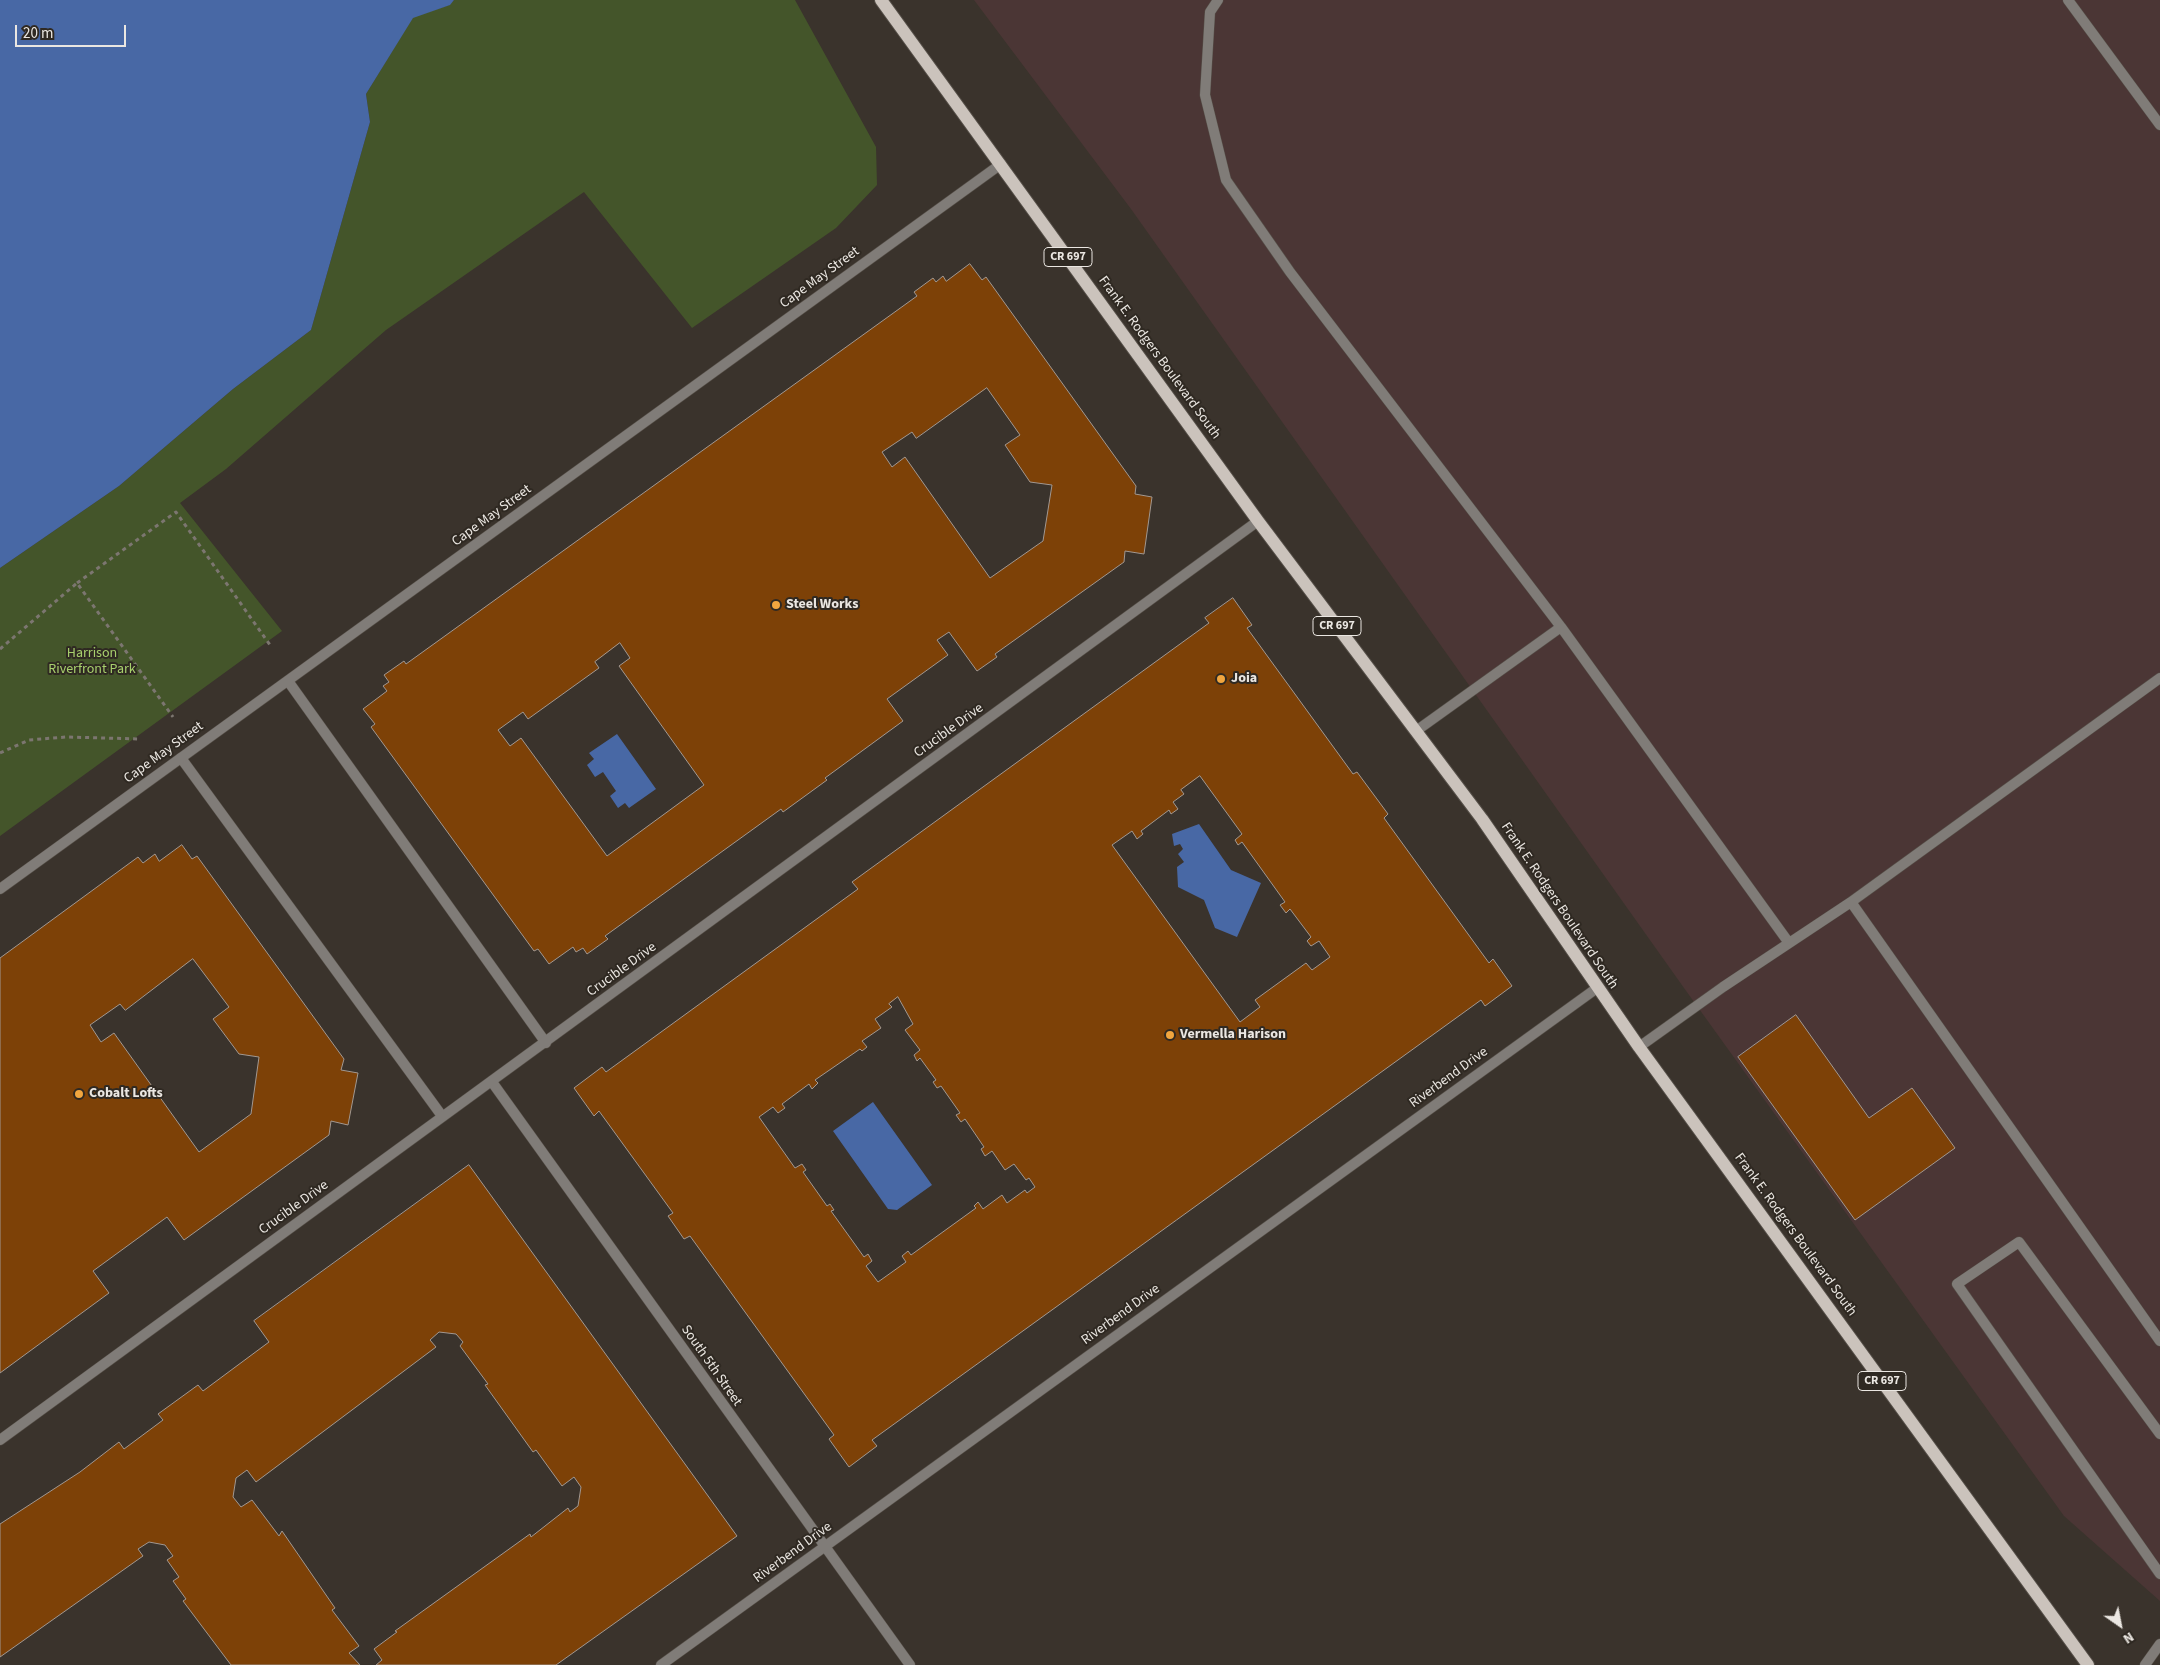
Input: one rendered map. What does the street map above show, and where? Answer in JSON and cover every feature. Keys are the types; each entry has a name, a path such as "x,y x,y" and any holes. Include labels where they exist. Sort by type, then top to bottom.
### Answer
{"main road":[{"name":"Frank E. Rodgers Boulevard South","path":"881,0 1258,521 1482,819 1639,1047 2088,1665"}],"street":[{"path":"1218,0 1210,12 1205,95 1226,180 1290,272 1561,627 1789,943"},
{"path":"2068,0 2160,125"},
{"name":"Cape May Street","path":"0,890 1000,164"},
{"name":"Crucible Drive","path":"0,1440 442,1116 546,1043 1258,521"},
{"path":"1416,731 1561,627"},
{"path":"1639,1047 1851,902 2160,678"},
{"path":"288,681 546,1043"},
{"path":"181,758 442,1116"},
{"path":"1851,902 2160,1340"},
{"name":"Riverbend Drive","path":"661,1665 1597,988"},
{"name":"South 5th Street","path":"492,1082 910,1665"},
{"path":"2160,1434 2019,1242 1956,1284 2160,1574"},
{"path":"2146,1665 2160,1644"}],"path":[{"path":"0,649 77,583 176,512 270,645"},
{"path":"77,583 172,716"},
{"path":"0,753 29,740 66,737 141,739"}],"shaded area":[{"path":"974,0 2160,0 2160,1601 2064,1516 1684,988 1131,209"}],"green space":[{"name":"Harrison Riverfront Park","path":"454,0 795,0 876,147 877,185 836,228 692,328 584,192 386,330 226,469 180,503 282,631 0,836 0,568 119,486 233,389 311,330 370,122 366,94 413,17 449,5"}],"water":[{"path":"0,0 454,0 450,5 413,18 366,94 370,122 311,330 233,389 119,486 0,568"},
{"path":"617,734 656,789 629,808 625,803 618,808 610,796 616,791 603,772 595,777 587,765 594,759 589,753"},
{"path":"1199,824 1231,870 1261,883 1237,937 1215,928 1204,900 1178,887 1177,867 1184,862 1178,854 1183,849 1180,844 1174,846 1172,834"},
{"path":"873,1102 932,1185 897,1210 888,1209 833,1131"}],"building":[{"name":"Steel Works","path":"970,264 982,280 986,277 1136,486 1135,494 1152,497 1144,554 1125,551 1124,562 995,654 997,657 977,671 949,632 937,640 948,655 887,699 903,721 825,778 827,780 783,812 781,809 605,936 608,939 587,954 583,948 576,952 573,947 549,964 538,949 534,951 371,727 375,724 363,709 387,691 383,686 389,682 384,675 404,661 406,664 917,296 914,292 933,278 936,282 943,276 946,281","holes":["987,388 1020,435 1005,445 1030,482 1052,485 1043,541 990,578 905,457 892,467 882,452 912,432 916,438","620,643 630,658 619,666 704,785 607,856 521,738 510,746 498,730 523,712 528,719 599,668 595,662"]},
{"name":"Vermella Harison","path":"1233,598 1252,625 1247,628 1353,774 1357,772 1388,814 1384,818 1489,963 1493,959 1512,986 1485,1006 1481,1000 872,1440 877,1446 849,1467 829,1439 834,1435 690,1236 684,1239 668,1216 673,1213 599,1111 594,1116 574,1088 602,1067 606,1072 858,889 852,882 1209,623 1205,618","holes":["1200,776 1242,834 1235,840 1238,845 1242,842 1285,902 1280,905 1286,913 1290,909 1311,937 1307,941 1311,946 1319,941 1330,957 1312,970 1306,963 1255,1000 1260,1007 1240,1022 1112,845 1132,831 1137,839 1143,834 1141,831 1169,810 1171,814 1178,809 1173,802 1184,794 1181,790","898,997 913,1024 905,1030 920,1050 914,1055 917,1061 920,1058 936,1080 933,1082 937,1088 941,1086 960,1113 956,1115 961,1122 965,1119 984,1147 981,1149 985,1156 992,1151 1005,1170 1014,1164 1026,1180 1029,1178 1035,1187 1027,1193 1025,1190 1007,1203 1002,1195 983,1209 978,1202 974,1206 976,1208 911,1255 908,1251 902,1256 906,1262 878,1282 866,1266 872,1261 868,1254 864,1257 831,1211 834,1210 830,1204 827,1206 803,1172 806,1170 802,1164 795,1168 759,1117 773,1107 778,1113 785,1108 782,1104 809,1084 812,1089 818,1083 815,1080 860,1049 862,1051 867,1047 862,1041 881,1028 875,1019 892,1007 889,1004"]},
{"name":"Cobalt Lofts","path":"182,845 192,859 197,856 344,1059 341,1070 358,1073 348,1125 331,1121 329,1135 184,1240 167,1217 93,1271 109,1293 0,1373 0,958 138,857 143,863 155,854 159,861","holes":["193,959 229,1007 213,1019 239,1054 259,1057 251,1114 199,1152 114,1033 101,1042 90,1025 120,1004 125,1010"]},
{"path":"1796,1015 1869,1118 1912,1088 1955,1148 1855,1220 1738,1057"},
{"path":"469,1165 737,1536 556,1665 376,1665 382,1660 374,1649 397,1632 395,1631 530,1534 531,1537 568,1508 570,1512 578,1506 581,1487 574,1477 562,1486 536,1450 533,1452 485,1385 488,1384 460,1346 463,1342 456,1334 439,1332 430,1340 436,1347 256,1482 247,1470 236,1478 233,1497 241,1507 252,1500 279,1536 282,1531 335,1608 332,1610 359,1646 349,1653 360,1665 231,1665 183,1601 186,1599 173,1581 179,1577 167,1560 173,1556 165,1545 149,1542 138,1549 143,1556 0,1657 0,1524 80,1472 119,1442 124,1449 163,1420 158,1414 198,1385 203,1391 269,1342 254,1321"}],"place":[{"name":"Steel Works","path":"776,605"},
{"name":"Joia","path":"1221,679"},
{"name":"Vermella Harison","path":"1170,1035"},
{"name":"Cobalt Lofts","path":"79,1094"}]}
